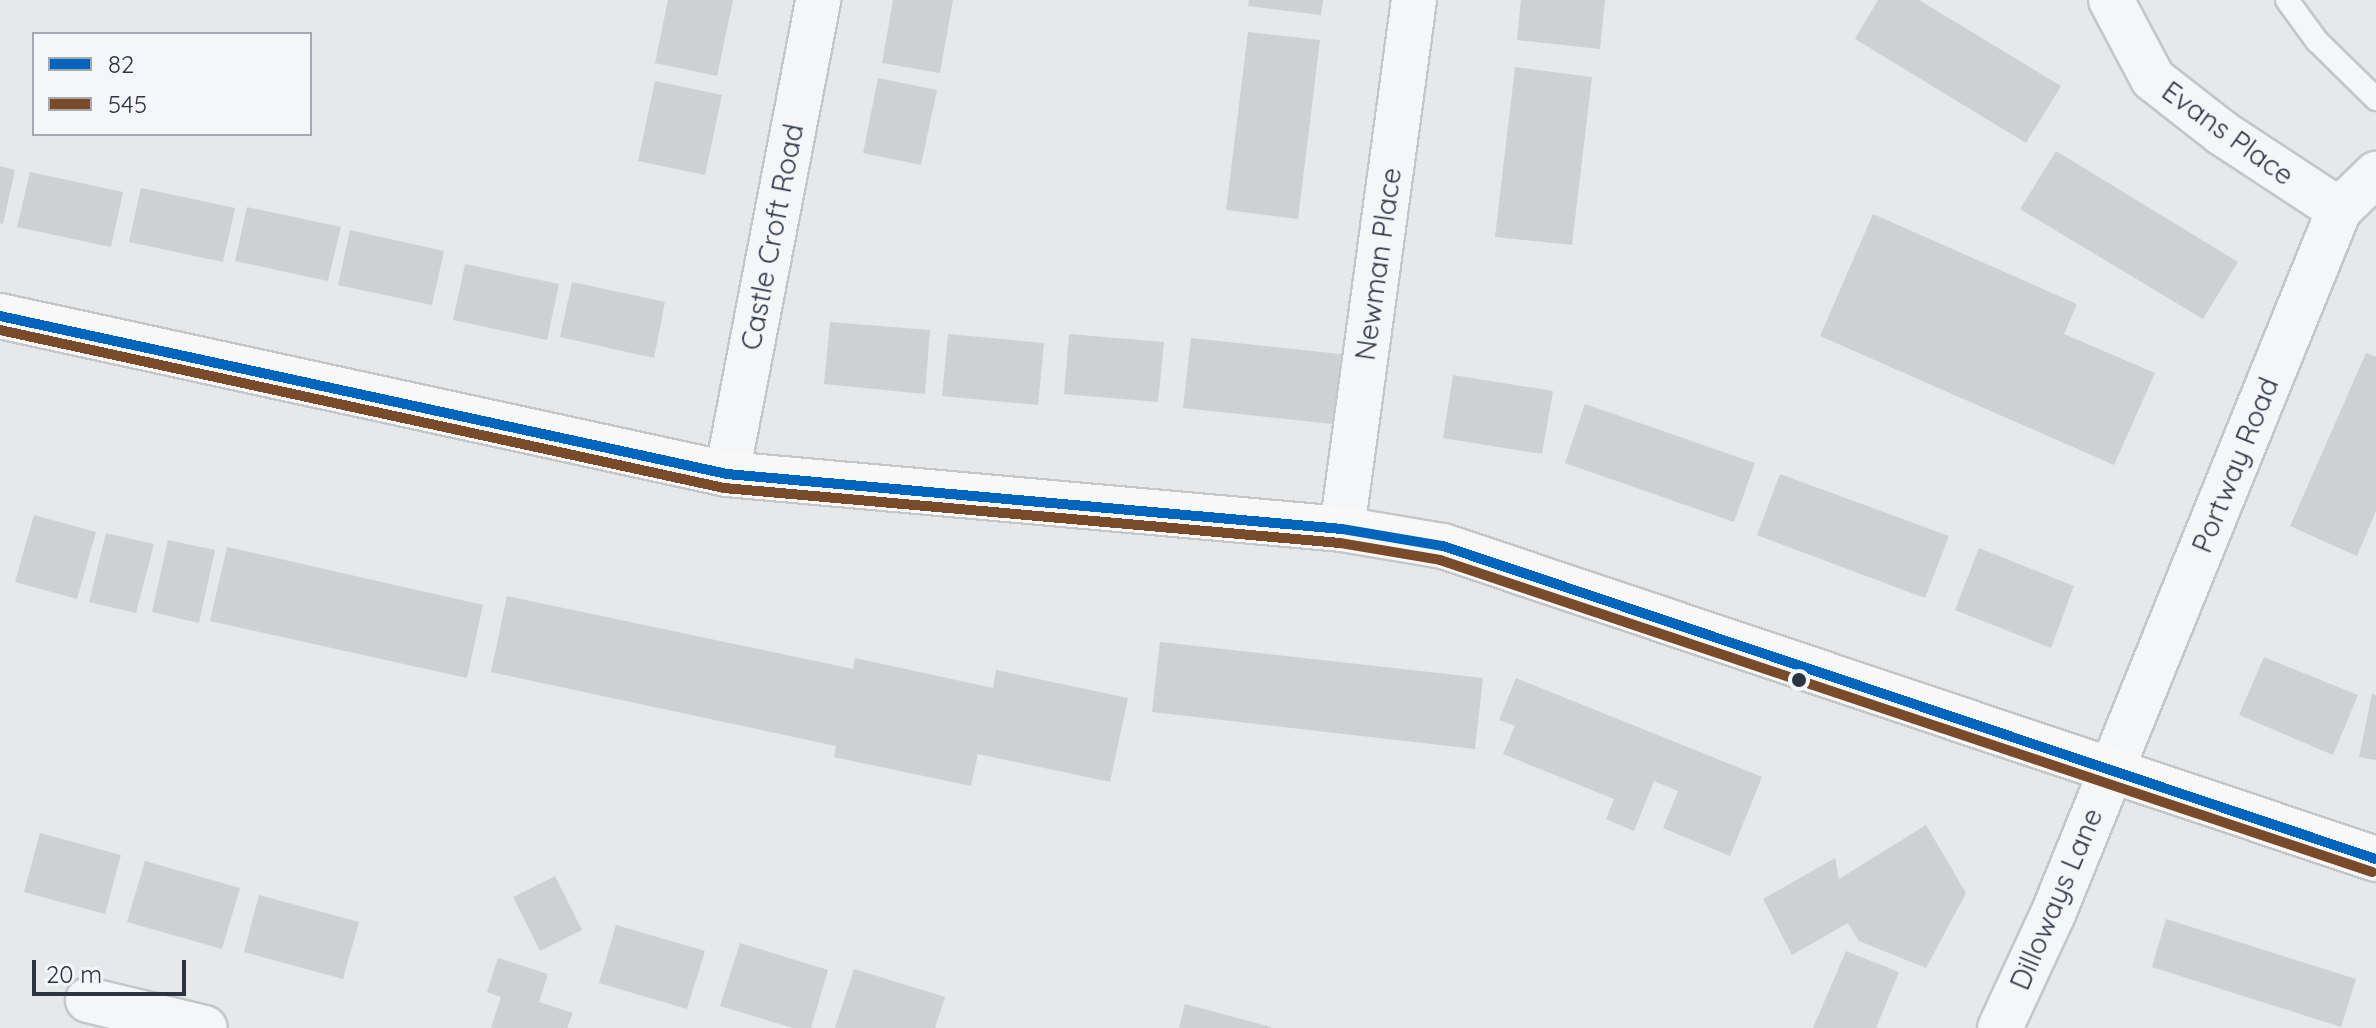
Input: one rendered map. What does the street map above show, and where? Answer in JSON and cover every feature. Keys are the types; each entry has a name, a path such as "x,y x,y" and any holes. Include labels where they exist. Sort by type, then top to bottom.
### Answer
{"street":[{"name":"Castle Croft Road","path":"727,474 818,0"},
{"name":"Newman Place","path":"1342,529 1414,0"},
{"name":"Evans Place","path":"2111,0 2153,79 2222,133 2339,210"},
{"name":"Portway Road","path":"2111,769 2339,210 2376,174"},
{"path":"0,316 727,474 1342,529 1443,546 2376,859"},
{"name":"Dilloways Lane","path":"2000,1028 2053,914 2111,769"},
{"path":"88,1000 205,1028"}],"lane":[{"path":"2287,0 2317,41 2376,99"}],"building":[{"path":"668,0 733,0 717,76 655,63"},
{"path":"893,0 953,0 940,73 882,63"},
{"path":"1249,0 1323,0 1321,15 1248,6"},
{"path":"1521,0 1605,0 1600,49 1517,40"},
{"path":"1878,0 1919,0 2061,86 2026,143 1855,39"},
{"path":"1248,32 1320,40 1298,219 1226,210"},
{"path":"1515,67 1592,77 1572,245 1495,237"},
{"path":"878,78 937,90 921,165 863,153"},
{"path":"655,81 722,95 705,175 638,161"},
{"path":"2056,151 2238,262 2203,319 2020,209"},
{"path":"0,166 15,170 3,224 0,223"},
{"path":"30,172 123,192 111,247 17,227"},
{"path":"141,188 235,208 223,262 129,242"},
{"path":"247,207 341,227 328,281 235,261"},
{"path":"1873,214 2077,304 2064,334 2155,373 2114,465 1820,336"},
{"path":"350,230 444,251 432,305 338,285"},
{"path":"465,264 559,284 547,340 453,320"},
{"path":"572,282 665,302 654,358 560,337"},
{"path":"830,322 930,330 925,394 824,384"},
{"path":"948,334 1044,343 1038,405 942,396"},
{"path":"1069,334 1164,342 1158,402 1064,394"},
{"path":"1191,338 1349,355 1341,425 1183,408"},
{"path":"2366,353 2376,357 2376,511 2357,556 2290,526"},
{"path":"1453,375 1553,391 1542,454 1443,438"},
{"path":"1585,404 1755,463 1734,522 1565,463"},
{"path":"1780,474 1949,536 1925,598 1757,535"},
{"path":"34,515 96,532 77,599 15,582"},
{"path":"106,533 154,544 136,613 89,602"},
{"path":"168,540 215,550 199,623 152,612"},
{"path":"227,547 483,605 467,678 210,621"},
{"path":"1979,548 2074,586 2051,648 1955,610"},
{"path":"507,596 853,669 855,658 993,688 996,670 1128,698 1110,782 978,754 971,786 834,757 836,746 491,672"},
{"path":"1160,642 1483,678 1475,749 1152,712"},
{"path":"2264,657 2358,695 2333,755 2239,715"},
{"path":"1516,678 1762,777 1730,856 1663,828 1678,791 1654,781 1634,831 1606,819 1614,799 1503,754 1515,726 1499,720"},
{"path":"2372,694 2376,695 2376,760 2359,757"},
{"path":"1926,825 1966,893 1926,968 1859,941 1848,923 1792,955 1763,899 1835,858 1839,879"},
{"path":"40,833 121,855 105,914 24,892"},
{"path":"145,861 240,888 222,949 127,922"},
{"path":"555,876 582,930 540,951 513,897"},
{"path":"259,895 359,922 343,979 244,952"},
{"path":"2166,919 2356,979 2341,1027 2152,967"},
{"path":"616,925 705,951 687,1009 599,983"},
{"path":"740,943 828,970 811,1028 793,1028 720,1006"},
{"path":"1846,951 1899,972 1876,1028 1813,1028"},
{"path":"498,958 548,974 539,1002 573,1013 567,1028 491,1028 501,997 487,992"},
{"path":"854,969 945,997 935,1028 835,1028"},
{"path":"1185,1004 1271,1027 1271,1028 1179,1028"}],"transit line":[{"name":"82","path":"0,316 727,474 1342,529 1443,546 2376,859"},
{"name":"545","path":"0,330 724,488 1340,543 1440,560 2372,872"}]}
